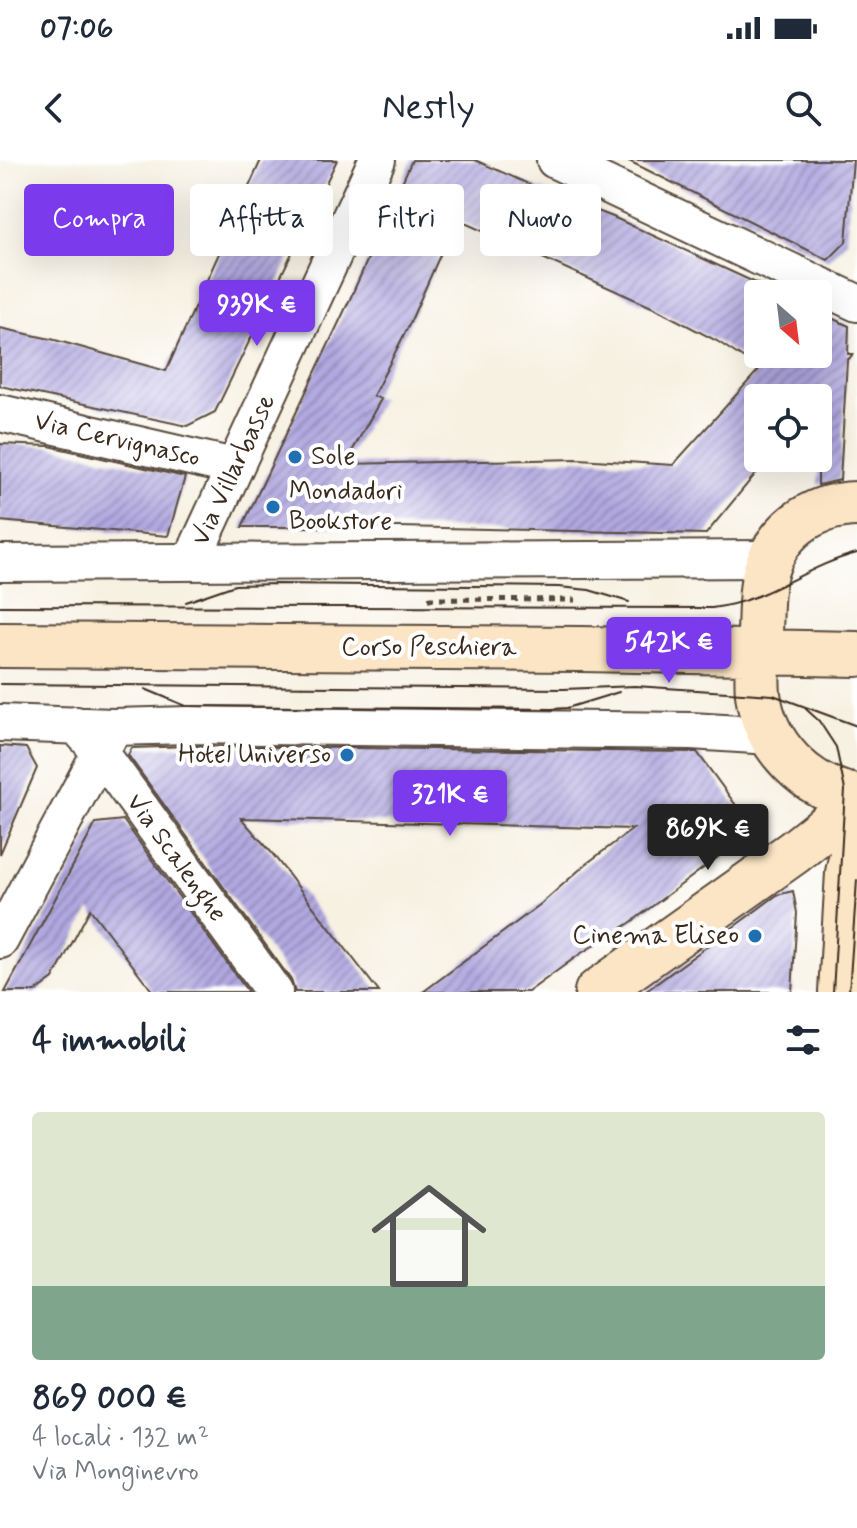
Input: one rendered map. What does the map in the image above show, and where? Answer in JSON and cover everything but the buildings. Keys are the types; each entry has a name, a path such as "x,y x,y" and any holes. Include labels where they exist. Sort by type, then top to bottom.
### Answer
{"street":[{"name":"Via Villarbasse","path":"191,562 377,160"},
{"path":"555,160 857,303"},
{"name":"Via Cervignasco","path":"0,413 234,467"},
{"path":"597,992 794,852 857,799 803,775 771,736 758,693 763,580 778,542 814,513 857,504"},
{"path":"0,563 770,559"},
{"name":"Corso Peschiera","path":"0,645 565,648 857,654"},
{"name":"Via Scalenghe","path":"0,723 76,725 107,740 274,992"},
{"path":"0,940 107,740 189,725 691,731 771,736"},
{"path":"841,992 848,873 857,829"}],"tram line":[{"path":"0,606 712,608 750,599 820,566 857,553"},
{"path":"186,602 235,585 277,584 559,587 589,590 629,602"},
{"path":"0,684 564,689 635,686 773,695 857,726"},
{"path":"145,689 186,706 552,709 567,708 619,692"},
{"path":"806,709 819,721 836,747 845,790 833,992"},
{"path":"849,992 857,880"}],"place":[{"name":"Sole","path":"295,457"},
{"name":"Mondadori Bookstore","path":"273,507"},
{"name":"Hotel Universo","path":"347,755"},
{"name":"Cinema Eliseo","path":"755,936"}]}
